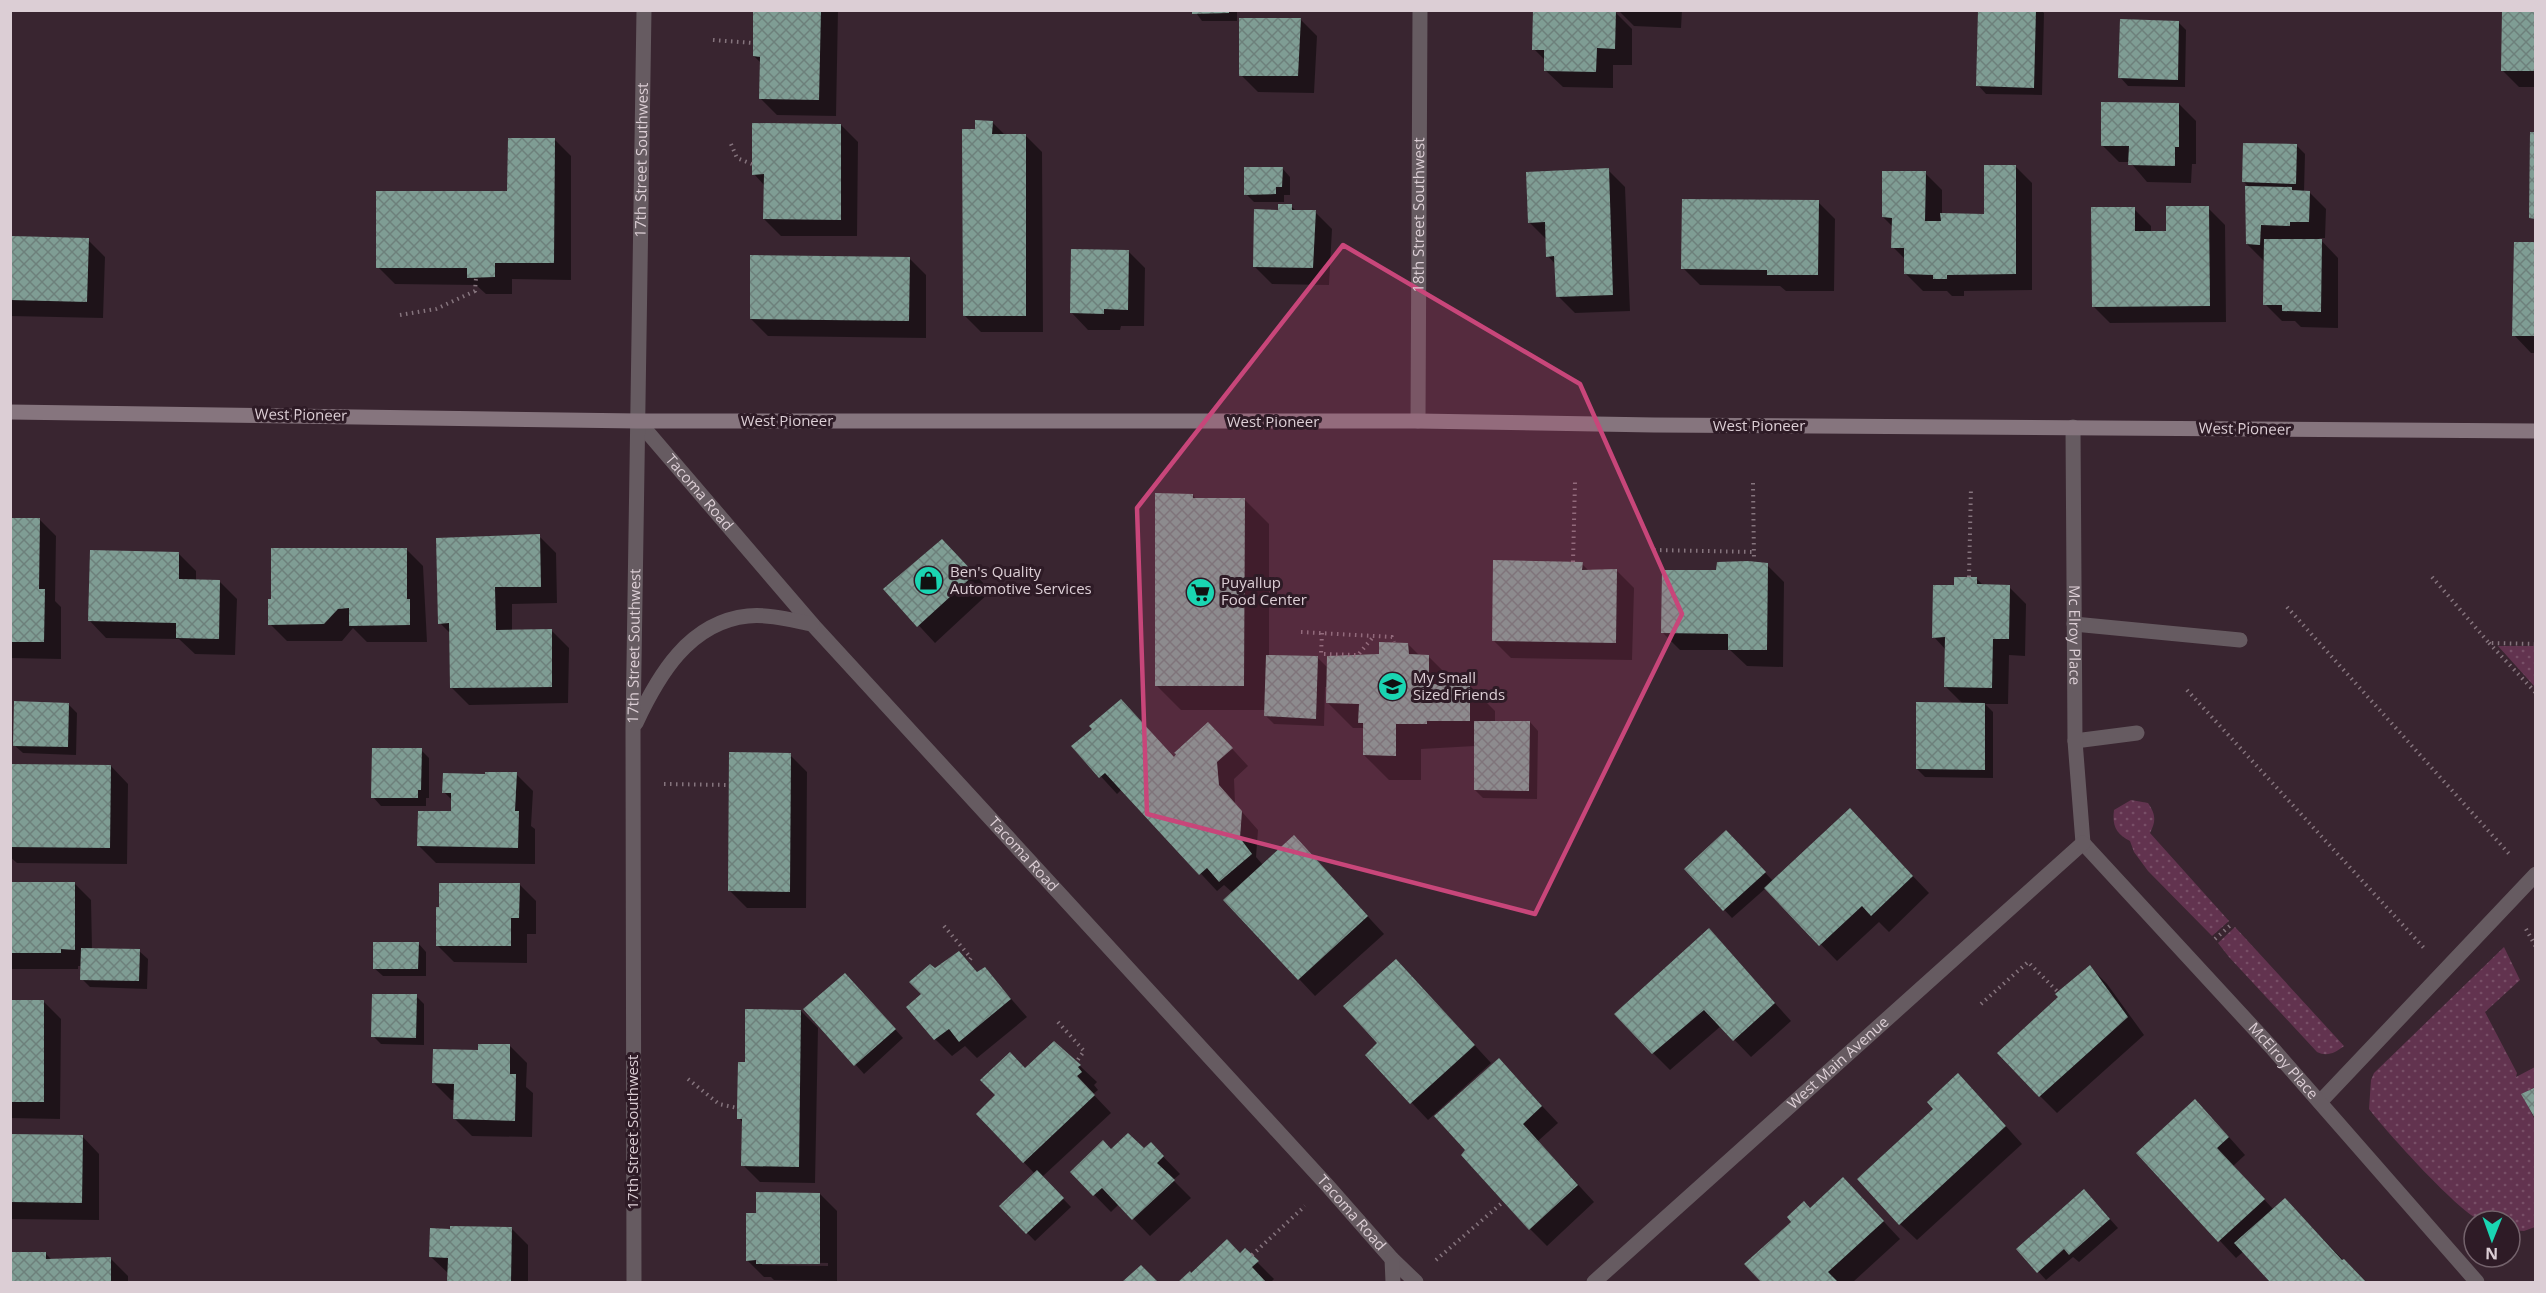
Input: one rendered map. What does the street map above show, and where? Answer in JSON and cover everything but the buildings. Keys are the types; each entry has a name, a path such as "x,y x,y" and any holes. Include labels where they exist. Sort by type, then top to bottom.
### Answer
{"main road":[{"name":"West Pioneer","path":"10,412 638,421 1418,421 2535,432"}],"street":[{"name":"17th Street Southwest","path":"633,1282 633,729 644,10"},
{"name":"18th Street Southwest","path":"1418,421 1420,10"},
{"name":"Tacoma Road","path":"638,421 812,624 1327,1185 1392,1259 1415,1281"},
{"name":"Mc Elroy Place","path":"2073,427 2075,741 2083,843"},
{"path":"633,729 650,692 666,666 684,647 703,633 747,616 774,617 812,624"},
{"path":"2074,624 2240,640"},
{"path":"2075,741 2137,733"},
{"name":"McElroy Place","path":"2083,843 2320,1102 2477,1282"},
{"name":"West Main Avenue","path":"1594,1282 2083,843"},
{"path":"2320,1102 2534,876"},
{"path":"1392,1259 1392,1282"}],"path":[{"path":"713,40 753,42"},
{"path":"731,144 737,158 752,164"},
{"path":"400,315 436,309 476,291 476,278"},
{"path":"1573,562 1575,482"},
{"path":"1754,483 1754,561"},
{"path":"1969,577 1971,487"},
{"path":"1654,550 1754,552"},
{"path":"2432,577 2535,693"},
{"path":"2287,607 2534,876"},
{"path":"1301,632 1392,637 1394,642"},
{"path":"1322,633 1321,654 1358,655 1374,636"},
{"path":"2489,643 2535,644"},
{"path":"2187,690 2445,970"},
{"path":"633,784 729,785"},
{"path":"2215,939 2232,924"},
{"path":"944,926 972,958 968,962"},
{"path":"2524,926 2535,947"},
{"path":"1982,1004 2028,962 2058,992"},
{"path":"1058,1022 1084,1051 1077,1061"},
{"path":"688,1079 719,1104 737,1108"},
{"path":"1252,1255 1327,1185"},
{"path":"1415,1281 1503,1202"}],"highlighted area":[{"path":"1343,245 1580,384 1682,614 1535,914 1147,814 1137,508"}],"shaded area":[{"path":"2498,646 2535,646 2535,687"},
{"path":"2131,800 2148,803 2154,818 2150,833 2229,921 2212,936 2148,871 2134,852 2130,841 2116,829 2114,810"},
{"path":"2235,927 2344,1046 2331,1054 2317,1052 2229,957 2218,943"},
{"path":"2504,947 2520,980 2485,1012 2517,1073 2516,1077 2535,1067 2535,1087 2522,1094 2535,1120 2535,1227 2522,1231 2522,1209 2464,1209 2441,1189 2369,1109 2371,1080 2374,1073"}],"place":[{"name":"Ben's Quality Automotive Services","path":"929,581"},
{"name":"Puyallup Food Center","path":"1200,592"},
{"name":"My Small Sized Friends","path":"1392,687"}]}
